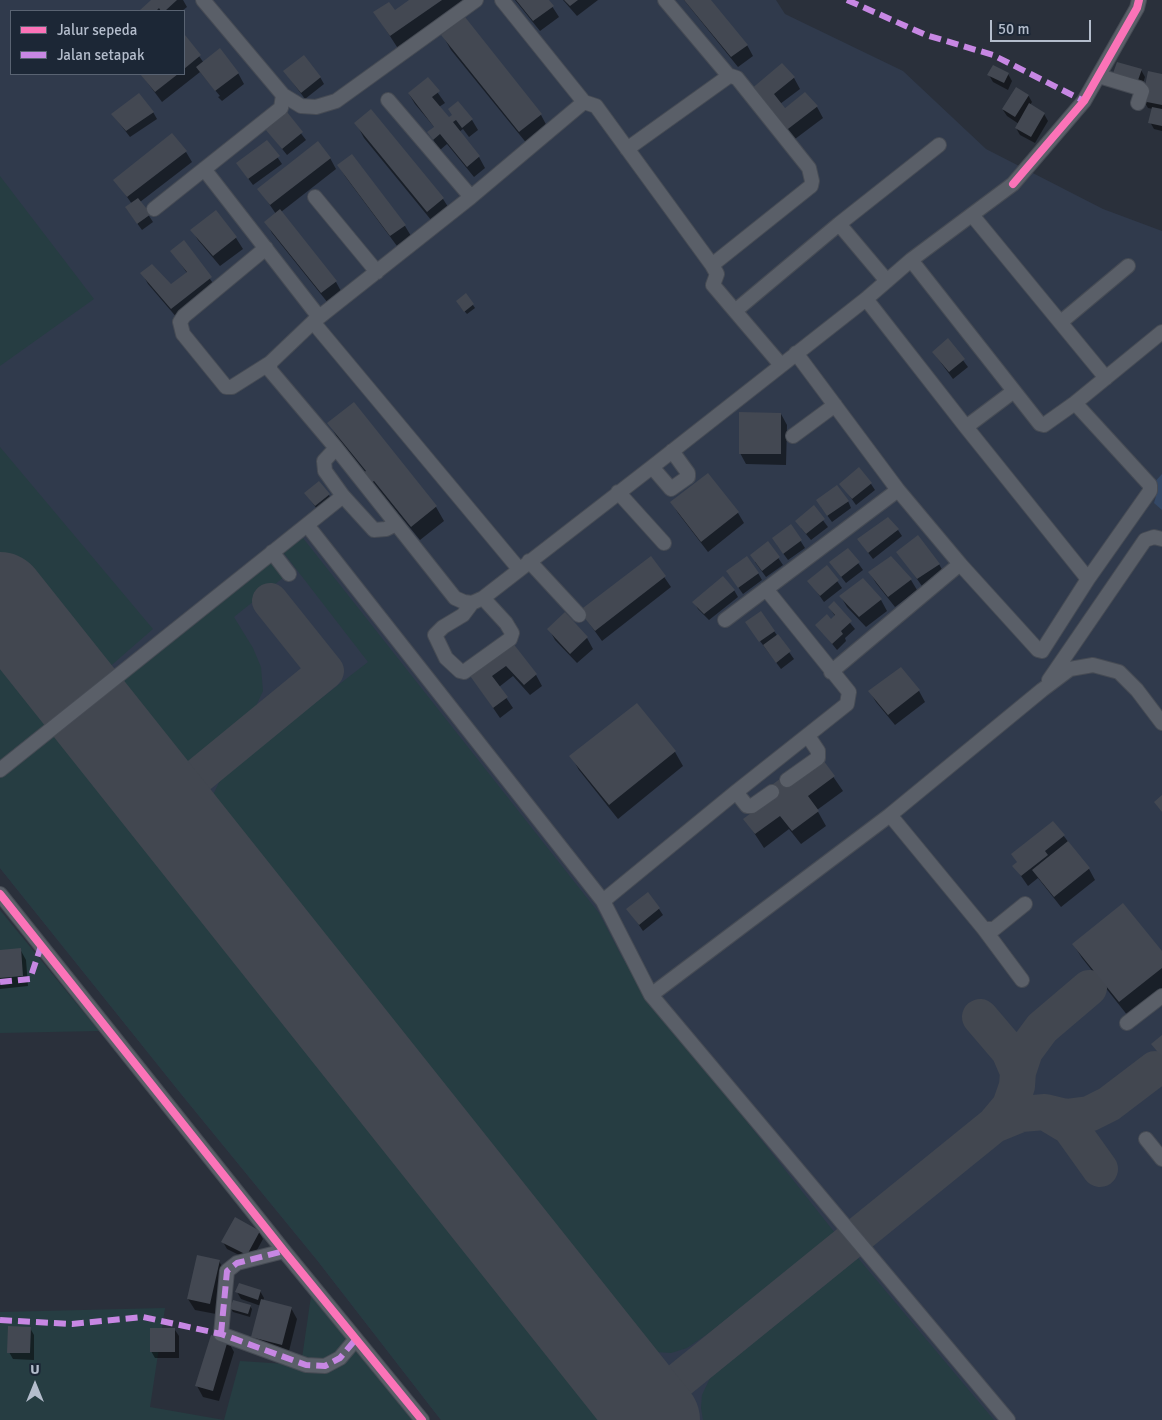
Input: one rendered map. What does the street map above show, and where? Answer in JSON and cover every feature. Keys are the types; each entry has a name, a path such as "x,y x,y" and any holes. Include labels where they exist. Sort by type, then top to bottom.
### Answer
{"street":[{"path":"204,0 283,95 301,106 316,107 336,101 476,0"},
{"path":"502,0 584,102 596,106 712,265 717,274 713,285 781,365"},
{"path":"665,0 729,76 737,78 809,168 812,181 811,186 712,265"},
{"path":"270,363 270,370 336,448 455,598 464,602 477,601 506,623 512,633 510,640 464,672 460,671 446,658 435,635 443,627 463,614 477,601 652,467 866,299 911,260 1013,184 1084,101 1140,0"},
{"path":"627,149 729,76"},
{"path":"1099,76 1139,88 1142,91 1138,103"},
{"path":"154,210 281,108 283,95"},
{"path":"388,100 471,198"},
{"path":"266,248 184,316 180,322 183,334 226,386 232,387 270,363 316,320 471,198 584,102"},
{"path":"734,312 839,224 939,145"},
{"path":"204,169 266,248 316,320 524,565 579,615"},
{"path":"315,196 377,272"},
{"path":"972,215 1106,378"},
{"path":"839,224 887,280"},
{"path":"911,260 1040,424 1044,426 1075,404 1162,332"},
{"path":"1061,322 1128,266"},
{"path":"866,299 966,428 1088,579"},
{"path":"796,353 898,490 960,564 1038,650 1042,651 1088,579 1150,490 1150,485 1075,404"},
{"path":"966,428 1014,390"},
{"path":"793,436 836,405"},
{"path":"336,448 324,461 325,471 343,496 374,530 386,530 396,524"},
{"path":"652,467 671,488 688,477 688,473 672,451"},
{"path":"725,620 898,490"},
{"path":"618,492 664,543"},
{"path":"0,770 343,496"},
{"path":"307,525 603,901 651,995 1008,1420"},
{"path":"1042,690 1145,540 1154,538 1162,540"},
{"path":"272,552 289,574"},
{"path":"831,672 960,564"},
{"path":"603,901 847,704 849,692 766,589"},
{"path":"651,995 890,814 1070,669 1092,665 1119,672 1137,690 1162,723"},
{"path":"787,780 818,758 818,751 808,736"},
{"path":"736,792 748,806 752,806 772,792"},
{"path":"890,814 984,928 1022,980"},
{"path":"0,894 284,1251 422,1420"},
{"path":"984,928 994,929 1025,904"},
{"path":"1127,1023 1162,996"},
{"path":"1146,1139 1162,1159"},
{"path":"284,1251 237,1263 227,1271 221,1334 306,1366 325,1366 340,1358 356,1338"}],"shaded area":[{"path":"0,0 776,0 785,14 903,71 986,149 1103,209 1162,231 1162,1420 441,1420 317,1260 0,868"},
{"path":"1162,474 1162,510 1154,503 1156,496 1151,486"}],"green space":[{"path":"0,176 94,299 0,366"},
{"path":"0,447 153,629 90,684 0,571"},
{"path":"303,538 599,913 622,957 646,994 835,1233 709,1333 687,1348 671,1353 657,1352 639,1345 614,1316 579,1302 211,835 208,814 212,797 223,774 368,662 283,552"},
{"path":"269,559 284,577 234,617 253,648 261,667 263,691 250,719 221,743 188,762 177,763 145,752 98,693"},
{"path":"0,626 554,1320 563,1356 611,1420 441,1420 317,1260 0,868"},
{"path":"0,910 99,1031 0,1033"},
{"path":"858,1258 994,1420 703,1420 701,1408 702,1395 710,1378"},
{"path":"311,1296 412,1420 224,1420 240,1361 301,1365"},
{"path":"165,1308 150,1407 224,1420 0,1420 0,1312"}],"building":[{"path":"151,0 177,0 166,10 160,10 159,8 157,10 140,10"},
{"path":"409,0 442,0 390,36 373,12 389,2 395,10"},
{"path":"516,0 549,0 554,6 533,21"},
{"path":"564,0 578,0 570,6"},
{"path":"684,0 711,0 748,45 731,57"},
{"path":"465,17 542,114 519,132 441,35"},
{"path":"185,35 201,55 185,68"},
{"path":"220,48 239,73 215,91 196,67"},
{"path":"304,55 321,77 301,93 283,71"},
{"path":"1117,62 1142,69 1137,83 1112,76"},
{"path":"782,63 795,77 774,94 785,108 805,92 818,106 784,132 750,90"},
{"path":"993,65 1009,73 1004,83 987,75"},
{"path":"1148,71 1162,74 1162,105 1142,101"},
{"path":"141,75 177,75 155,92"},
{"path":"428,77 440,91 432,97 449,117 452,115 448,109 458,101 473,119 462,128 456,120 453,122 480,156 467,167 440,134 433,140 427,132 434,127 408,93"},
{"path":"1016,87 1029,95 1015,117 1002,109"},
{"path":"139,93 154,112 126,131 111,114"},
{"path":"1029,103 1045,113 1031,137 1015,128"},
{"path":"1152,107 1162,109 1162,126 1148,123"},
{"path":"371,109 444,198 427,212 354,123"},
{"path":"287,112 303,132 282,149 265,129"},
{"path":"172,133 187,151 127,197 113,180"},
{"path":"267,140 280,156 248,179 236,163"},
{"path":"318,141 331,158 270,205 257,189"},
{"path":"352,154 406,225 390,236 337,165"},
{"path":"138,198 151,214 137,224 125,207"},
{"path":"280,209 337,281 321,293 264,222"},
{"path":"216,210 237,237 213,256 190,230"},
{"path":"184,240 212,277 171,309 140,273 152,264 171,284 187,272 170,251"},
{"path":"466,293 474,304 464,312 456,301"},
{"path":"948,338 965,359 949,372 932,352"},
{"path":"354,402 437,506 411,527 374,481 371,483 364,472 366,471 327,423"},
{"path":"739,412 781,413 781,454 739,454"},
{"path":"859,467 872,483 852,499 839,484"},
{"path":"708,473 739,512 701,542 670,502"},
{"path":"319,481 330,494 315,506 304,493"},
{"path":"837,485 849,501 827,516 816,500"},
{"path":"814,505 825,519 806,534 795,521"},
{"path":"888,517 899,529 868,553 857,539"},
{"path":"791,524 802,540 783,554 772,538"},
{"path":"918,535 940,564 917,579 896,552"},
{"path":"768,541 780,557 762,571 750,555"},
{"path":"848,548 860,562 841,577 829,562"},
{"path":"651,556 666,576 595,631 579,611"},
{"path":"747,556 759,573 738,588 726,571"},
{"path":"891,556 912,579 888,597 868,572"},
{"path":"827,565 839,580 820,596 807,581"},
{"path":"723,576 735,590 704,614 692,602"},
{"path":"863,578 882,599 859,617 839,596"},
{"path":"834,601 852,621 841,631 843,634 832,644 815,625 827,614 831,619 835,615 828,607"},
{"path":"761,611 775,631 759,642 745,622"},
{"path":"565,612 588,637 570,654 547,629"},
{"path":"778,634 791,651 776,663 763,645"},
{"path":"512,642 537,674 524,685 506,666 492,676 508,697 493,708 468,673"},
{"path":"901,667 920,690 888,715 868,691"},
{"path":"637,703 676,751 609,805 569,756"},
{"path":"823,760 835,776 808,796 819,811 792,831 780,816 755,834 743,819 775,795 769,787 784,776"},
{"path":"1162,795 1162,812 1154,802"},
{"path":"1053,821 1065,835 1045,851 1048,855 1021,876 1012,866 1017,862 1011,854"},
{"path":"1068,841 1090,868 1054,897 1032,870"},
{"path":"648,892 660,908 639,925 626,909"},
{"path":"1123,903 1162,951 1162,968 1119,1002 1072,944"},
{"path":"21,948 23,976 0,978 0,950"},
{"path":"1162,1035 1162,1057 1151,1044"},
{"path":"235,1217 260,1231 247,1255 221,1242"},
{"path":"197,1255 220,1260 210,1304 187,1299"},
{"path":"239,1283 261,1290 258,1300 235,1292"},
{"path":"261,1299 292,1307 282,1345 251,1337"},
{"path":"233,1300 251,1305 248,1314 230,1309"},
{"path":"8,1326 31,1327 30,1353 7,1353"},
{"path":"150,1328 175,1328 175,1352 150,1352"},
{"path":"211,1335 228,1340 213,1391 195,1386"}],"taxiway":[{"path":"164,804 326,671 270,601"},
{"path":"645,1408 994,1125 1010,1106 1025,1051 1042,1028 1089,988"},
{"path":"980,1017 1009,1051 1018,1072"},
{"path":"994,1125 1021,1114 1045,1112 1066,1117 1089,1114 1109,1104 1155,1069"},
{"path":"1045,1112 1070,1127 1100,1169"}],"runway":[{"path":"0,597 655,1420"}],"marked path":[{"path":"847,0 926,35 993,55 1084,101"},
{"path":"0,982 30,979 41,946"},
{"path":"221,1334 227,1271 237,1263 284,1251"},
{"path":"0,1320 72,1324 143,1317 221,1334 306,1365 325,1366 340,1358 356,1339"}],"cycle path":[{"path":"1013,184 1084,101 1137,8 1139,0"},
{"path":"0,894 284,1251 422,1420"}]}
